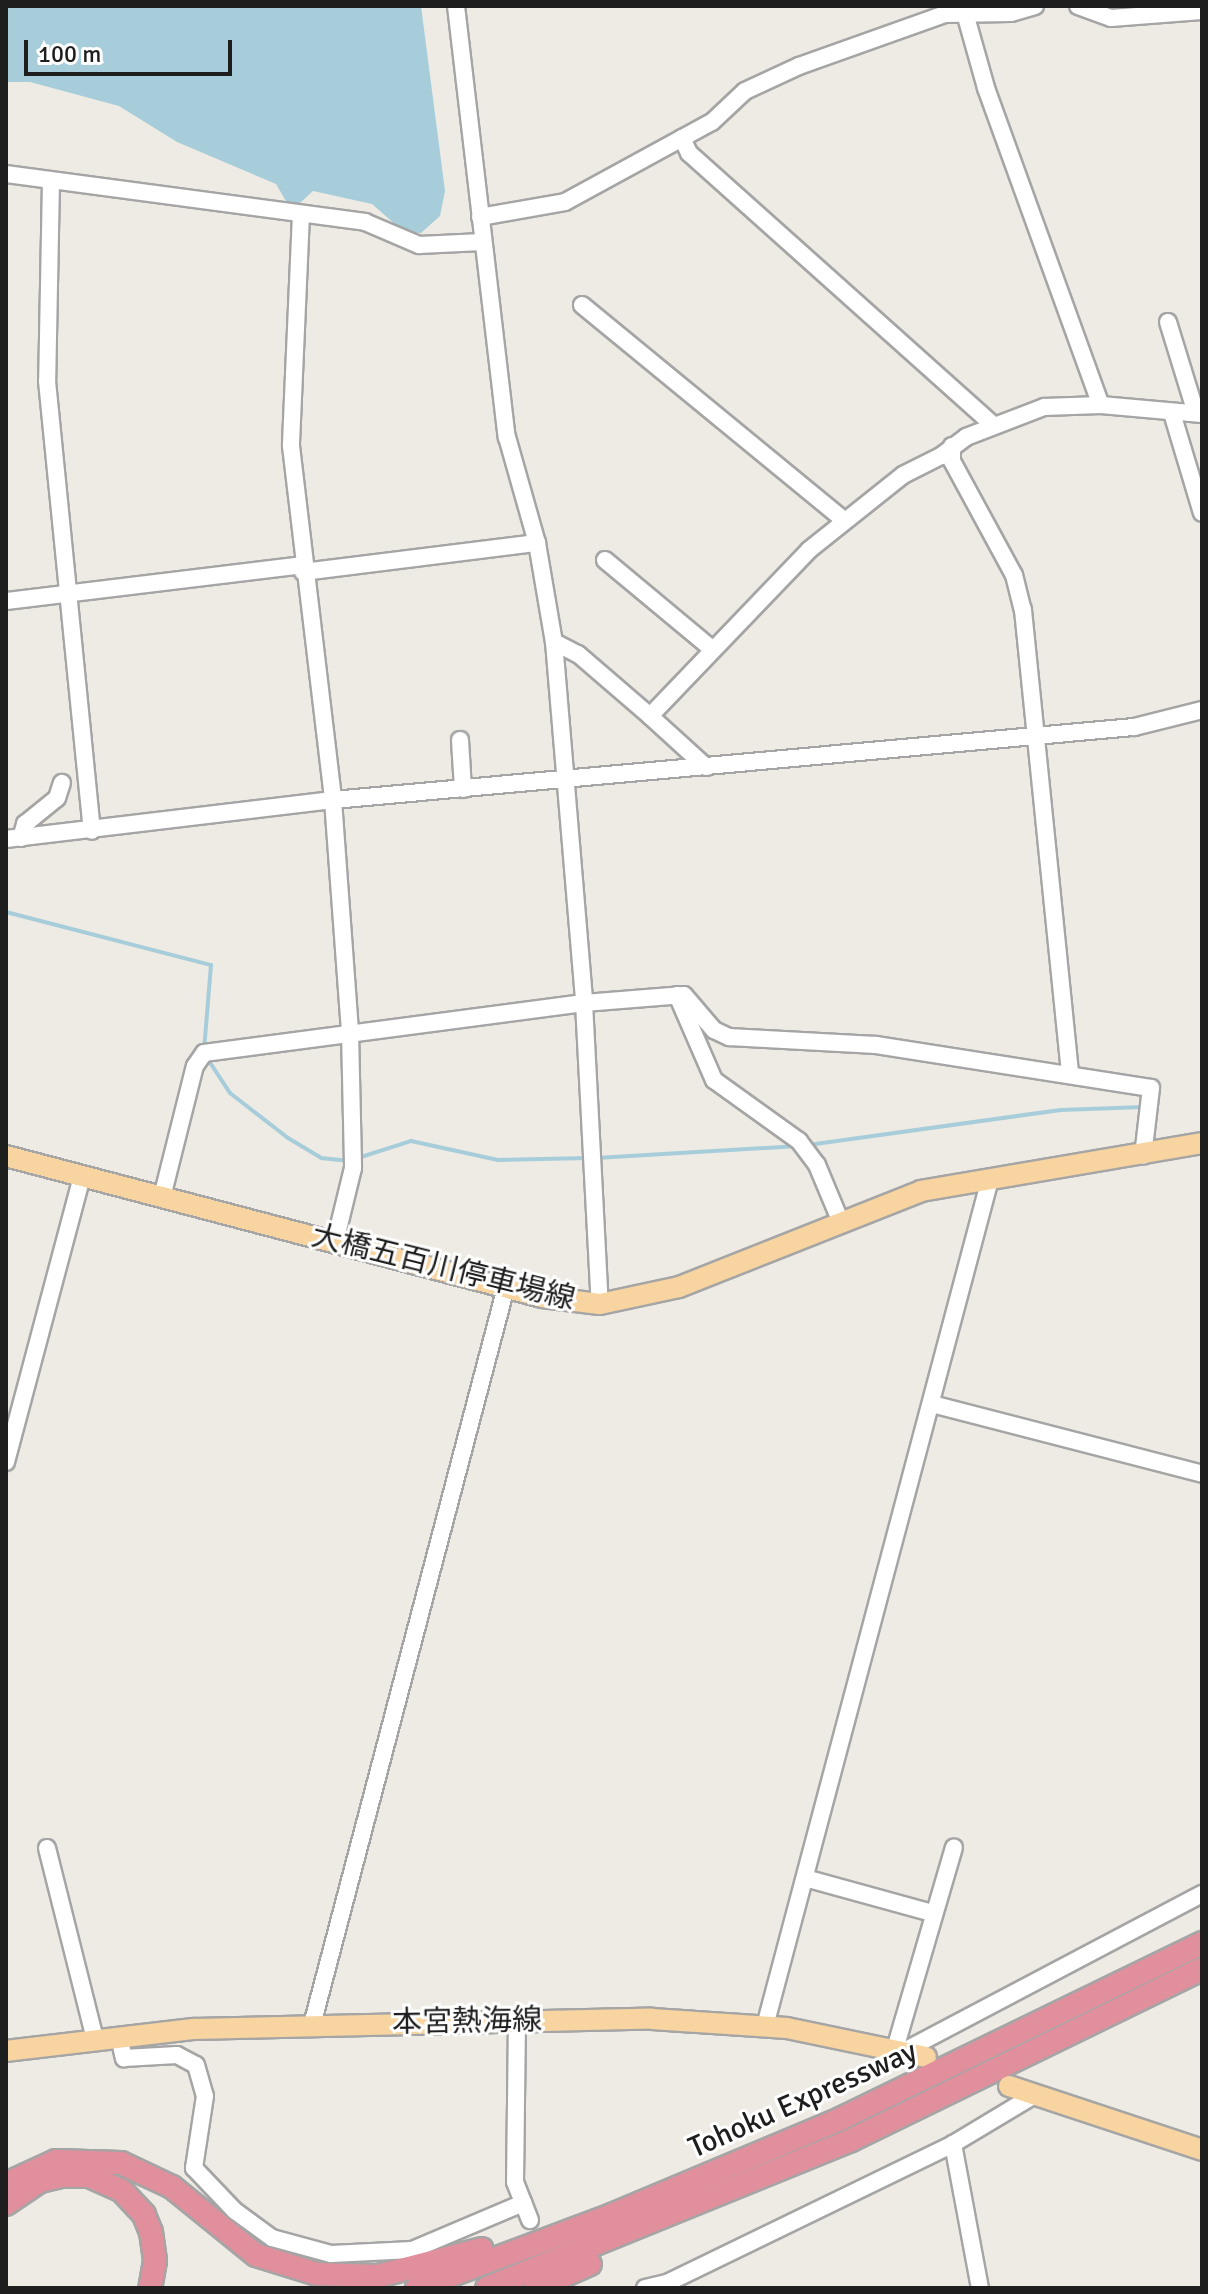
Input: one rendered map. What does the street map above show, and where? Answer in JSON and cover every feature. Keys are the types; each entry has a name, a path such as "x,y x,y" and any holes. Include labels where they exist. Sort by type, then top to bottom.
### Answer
{"highway":[{"name":"Tohoku Expressway","path":"417,2288 781,2144 1026,2031 1202,1943"},
{"name":"Tohoku Expressway","path":"487,2288 792,2165 1079,2033 1202,1969"},
{"path":"6,2184 56,2161 121,2163 172,2187 225,2233 274,2263 317,2274 378,2276 462,2255 781,2144"},
{"path":"536,2288 792,2165"},
{"path":"6,2204 40,2181 62,2176 89,2176 121,2190 151,2232 155,2261 150,2288"}],"main road":[{"name":"大橋五百川停車場線","path":"6,1156 506,1287 600,1304 679,1287 840,1220 921,1191 1143,1156 1202,1143"},
{"name":"本宮熱海線","path":"6,2051 95,2039 312,2025 517,2020 765,2026 926,2057"},
{"path":"1009,2086 1202,2150"}],"street":[{"path":"456,6 507,437 537,543 554,642 584,1003 600,1304"},
{"path":"480,217 565,202 712,122 745,91 799,66 918,21 964,10 1011,13 1035,6"},
{"path":"1078,6 1111,18 1202,11"},
{"path":"964,10 986,88 1101,405"},
{"path":"682,138 689,153 993,425"},
{"path":"6,174 365,222 419,245 482,242"},
{"path":"51,181 47,381 72,594 92,831"},
{"path":"301,214 291,446 302,569 333,800 350,1032 353,1168 335,1242"},
{"path":"582,305 844,520"},
{"path":"650,716 712,649 844,520 952,446 993,425 1044,407 1101,405 1199,414 1168,322"},
{"path":"1172,413 1202,513"},
{"path":"952,446 952,461 1014,575 1023,610 1070,1073"},
{"path":"6,601 537,543"},
{"path":"605,560 712,649"},
{"path":"554,642 578,654 706,767"},
{"path":"13,838 333,800 1134,727 1202,710"},
{"path":"460,740 463,789"},
{"path":"13,838 57,798 62,783"},
{"path":"677,995 700,1059 714,1080 799,1141 817,1165 840,1220"},
{"path":"162,1197 199,1057 235,1047 350,1032 584,1003 677,995 690,997 714,1030 729,1037 876,1045 1151,1088 1143,1156"},
{"path":"6,1462 82,1176"},
{"path":"765,2026 990,1179"},
{"path":"312,2025 506,1287"},
{"path":"932,1404 1202,1474"},
{"path":"900,2050 932,1913 954,1847"},
{"path":"47,1848 95,2039"},
{"path":"805,1878 932,1913"},
{"path":"900,2050 1202,1894"},
{"path":"517,2020 515,2182 530,2220"},
{"path":"119,2037 124,2058 177,2055 196,2065 205,2096 194,2168 235,2211 272,2238 331,2254 412,2250 523,2203"},
{"path":"645,2288 667,2283 953,2144 1033,2096"},
{"path":"953,2144 980,2288"}],"water":[{"path":"6,6 421,6 445,191 440,216 421,233 404,232 372,204 313,191 300,203 287,203 276,184 177,142 119,106 30,82 6,82"}],"waterway":[{"path":"6,912 211,965 204,1050"},
{"path":"207,1058 230,1093 288,1138 321,1158 350,1161"},
{"path":"808,1145 1061,1110 1143,1107"},
{"path":"358,1158 411,1141 498,1160 588,1158"},
{"path":"596,1158 799,1146"}]}
